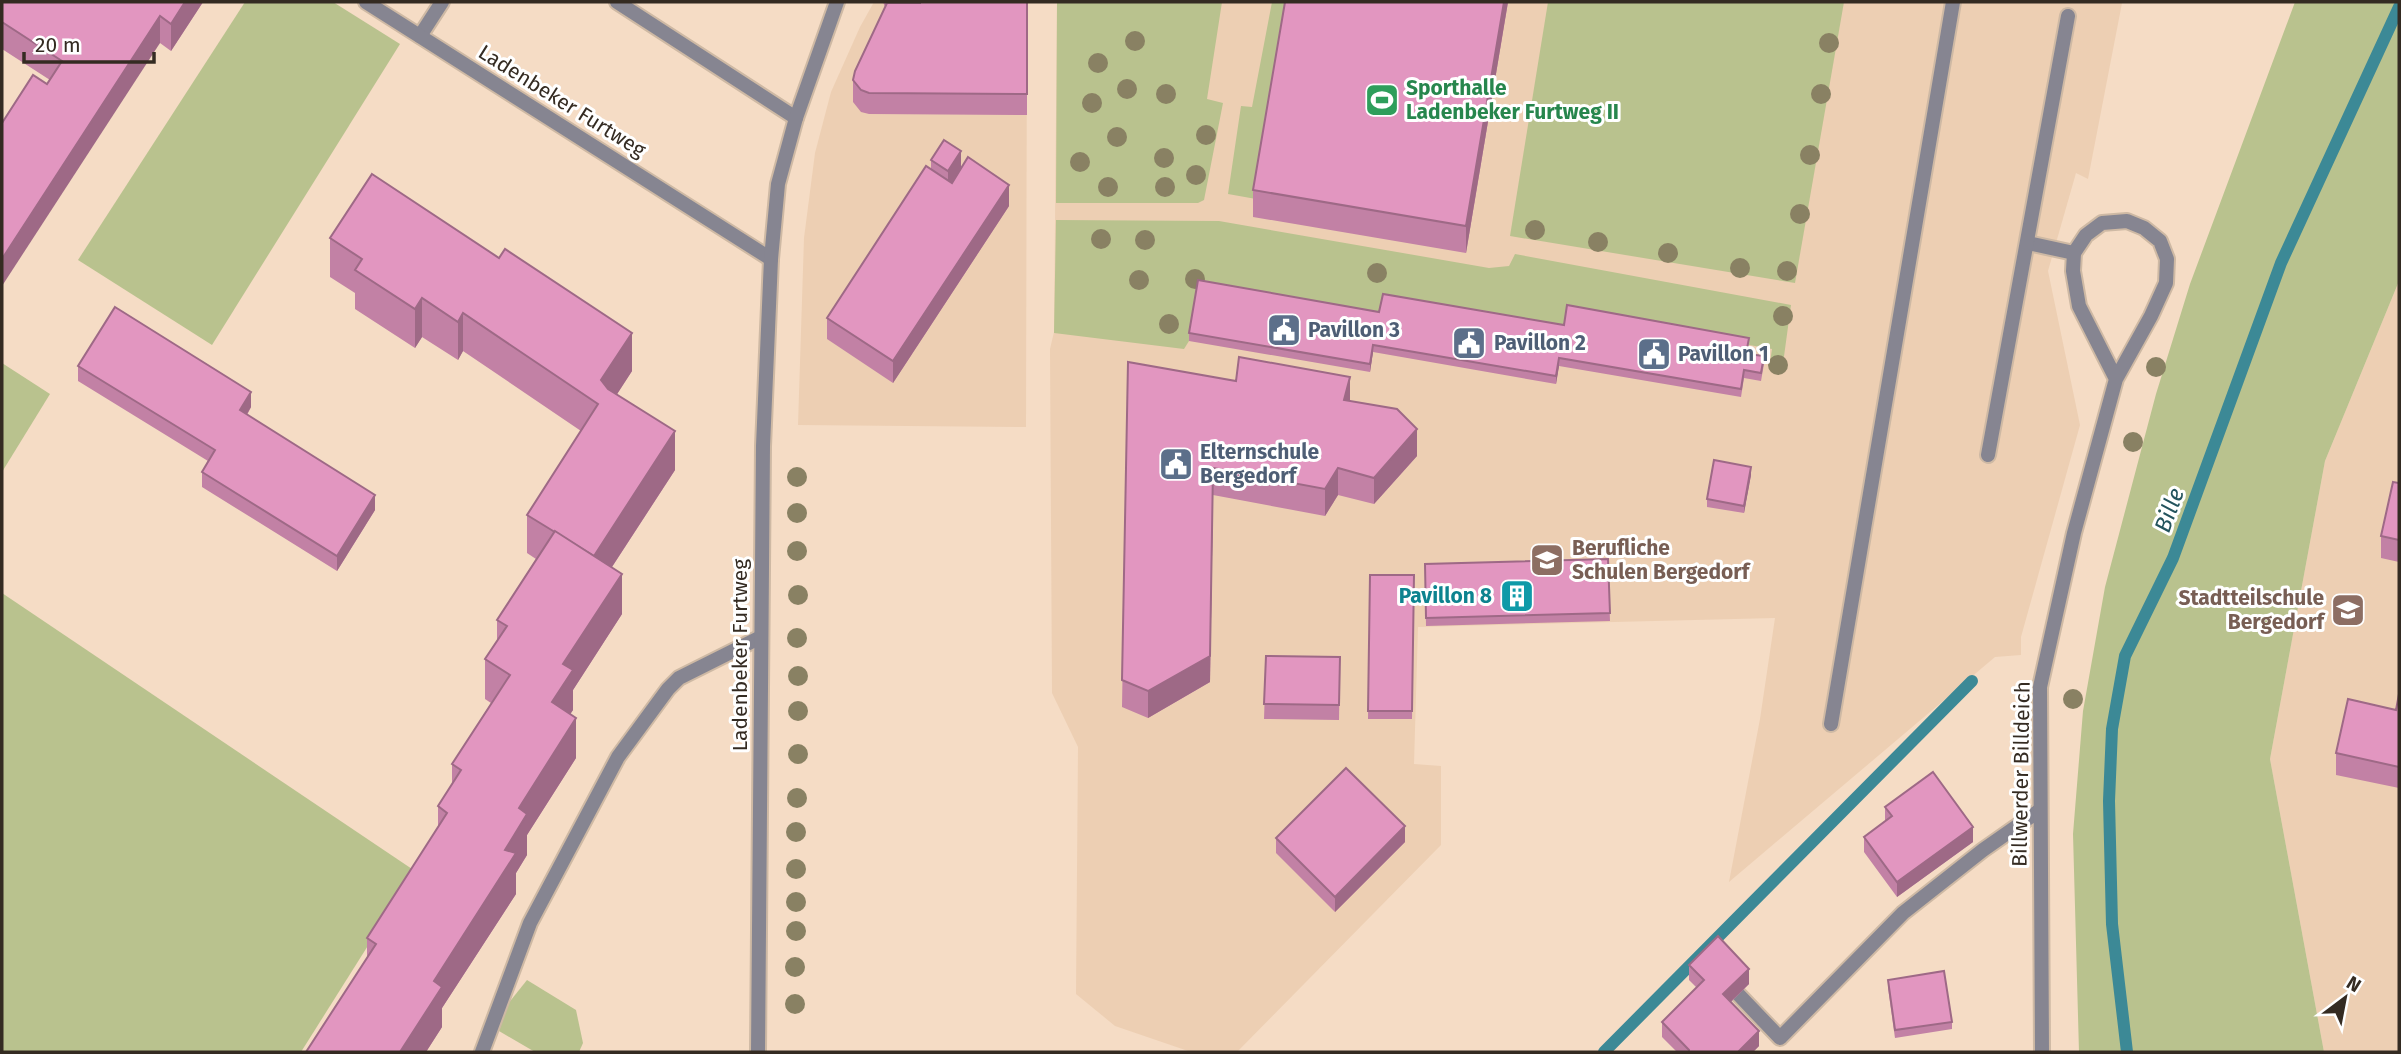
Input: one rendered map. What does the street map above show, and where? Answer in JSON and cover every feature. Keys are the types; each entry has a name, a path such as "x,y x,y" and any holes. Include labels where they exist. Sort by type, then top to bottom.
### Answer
{"street":[{"name":"Ladenbeker Furtweg","path":"366,2 771,258"},
{"path":"420,36 442,2"},
{"path":"617,2 796,118"},
{"name":"Ladenbeker Furtweg","path":"758,1052 763,446 771,258 778,184 796,118 837,2"},
{"path":"1832,724 1953,2"},
{"path":"1988,455 2068,16"},
{"name":"Billwerder Billdeich","path":"2042,1052 2040,687 2074,533 2116,379 2166,283 2167,260 2160,241 2144,228 2127,221 2102,223 2086,235 2074,253"},
{"path":"2028,243 2074,253 2073,271 2079,306 2116,379"},
{"path":"482,1052 530,923 618,757 668,689 680,678 761,636"},
{"path":"1738,994 1780,1038 1903,914 1983,849 2040,810"}],"shaded area":[{"path":"874,2 1027,2 1026,427 798,425 804,238 815,153 831,92"},
{"name":"Berufliche Schulen Bergedorf","path":"1057,2 2122,3 2088,179 2076,173 2048,271 2080,425 2021,637 2021,655 1995,657 1729,882 1760,719 1775,618 1418,627 1414,764 1441,766 1441,845 1237,1052 1191,1052 1115,1026 1076,994 1078,747 1052,693 1050,349 1054,332"},
{"name":"Stadtteilschule Bergedorf","path":"2399,281 2399,1052 2324,1052 2270,759 2325,461"}],"green space":[{"path":"245,2 333,2 400,44 212,345 78,260"},
{"path":"1057,2 1222,2 1207,99 1223,103 1204,200 1198,203 1056,203"},
{"path":"1272,2 1290,2 1256,199 1228,194 1241,106 1252,107"},
{"path":"1548,2 1844,2 1795,283 1510,236"},
{"path":"2295,2 2399,2 2399,281 2325,461 2270,759 2324,1052 2079,1052 2073,834 2083,711 2105,587 2156,394 2190,284"},
{"path":"1056,220 1219,221 1489,268 1509,266 1515,254 1791,305 1782,371 1769,369 1772,349 1568,313 1564,333 1379,320 1198,289 1189,341 1184,349 1054,333"},
{"path":"2,363 50,394 2,472"},
{"path":"2,593 415,871 301,1052 2,1052"},
{"path":"527,980 576,1010 583,1043 579,1052 535,1052 499,1031 507,1005"}],"building":[{"path":"2,2 185,2 171,24 160,16 2,259 2,123 33,75 47,84 62,61 2,22"},
{"path":"1027,2 1027,94 869,93 861,90 853,80 855,71 887,3"},
{"name":"Sporthalle Ladenbeker Furtweg II","path":"1285,2 1504,2 1466,226 1253,190"},
{"path":"944,140 961,151 948,171 931,160"},
{"path":"968,157 1009,185 893,361 827,318 926,166 952,183"},
{"path":"372,174 499,258 505,249 632,333 601,380 608,389 675,431 594,556 527,515 598,404 463,313 458,322 422,298 415,309 355,270 362,259 330,238"},
{"path":"1198,280 1379,312 1383,294 1564,325 1567,305 1749,338 1746,354 1764,356 1761,373 1744,370 1741,389 1559,358 1556,376 1373,345 1370,364 1189,333"},
{"path":"115,307 251,392 240,410 375,495 337,556 202,472 215,450 78,366"},
{"path":"1239,357 1350,377 1344,400 1397,409 1417,429 1374,478 1338,468 1325,489 1213,468 1210,656 1148,691 1122,680 1128,362 1236,381"},
{"path":"1714,460 1751,467 1744,506 1707,499"},
{"path":"2393,482 2399,483 2399,540 2381,536"},
{"path":"555,531 622,574 563,664 573,670 552,702 576,718 519,808 527,814 505,850 516,853 434,981 442,987 400,1052 306,1052 376,944 367,938 447,813 438,806 461,770 452,764 510,675 485,659 507,626 497,620"},
{"name":"Pavillon 8","path":"1608,559 1610,613 1426,618 1425,564"},
{"path":"1370,575 1414,575 1412,711 1368,711"},
{"path":"1266,656 1340,657 1339,705 1264,704"},
{"path":"2399,694 2399,767 2336,753 2348,699 2396,710"},
{"path":"1346,768 1405,826 1335,897 1276,838"},
{"path":"1933,772 1973,827 1897,882 1864,837 1892,816 1885,807"},
{"path":"1718,936 1749,969 1723,994 1759,1031 1738,1052 1689,1052 1662,1022 1704,980 1689,965"},
{"path":"1944,971 1952,1022 1895,1030 1888,980"}],"waterway":[{"name":"Bille","path":"2127,1052 2112,924 2109,801 2112,729 2125,656 2173,558 2281,263 2399,7"},
{"path":"1604,1052 1972,681"}],"place":[{"name":"Sporthalle Ladenbeker Furtweg II","path":"1382,100"},
{"name":"Pavillon 3","path":"1284,330"},
{"name":"Pavillon 2","path":"1469,343"},
{"name":"Pavillon 1","path":"1654,354"},
{"name":"Elternschule Bergedorf","path":"1176,464"},
{"name":"Berufliche Schulen Bergedorf","path":"1547,560"},
{"name":"Pavillon 8","path":"1517,596"},
{"name":"Stadtteilschule Bergedorf","path":"2348,610"}]}
